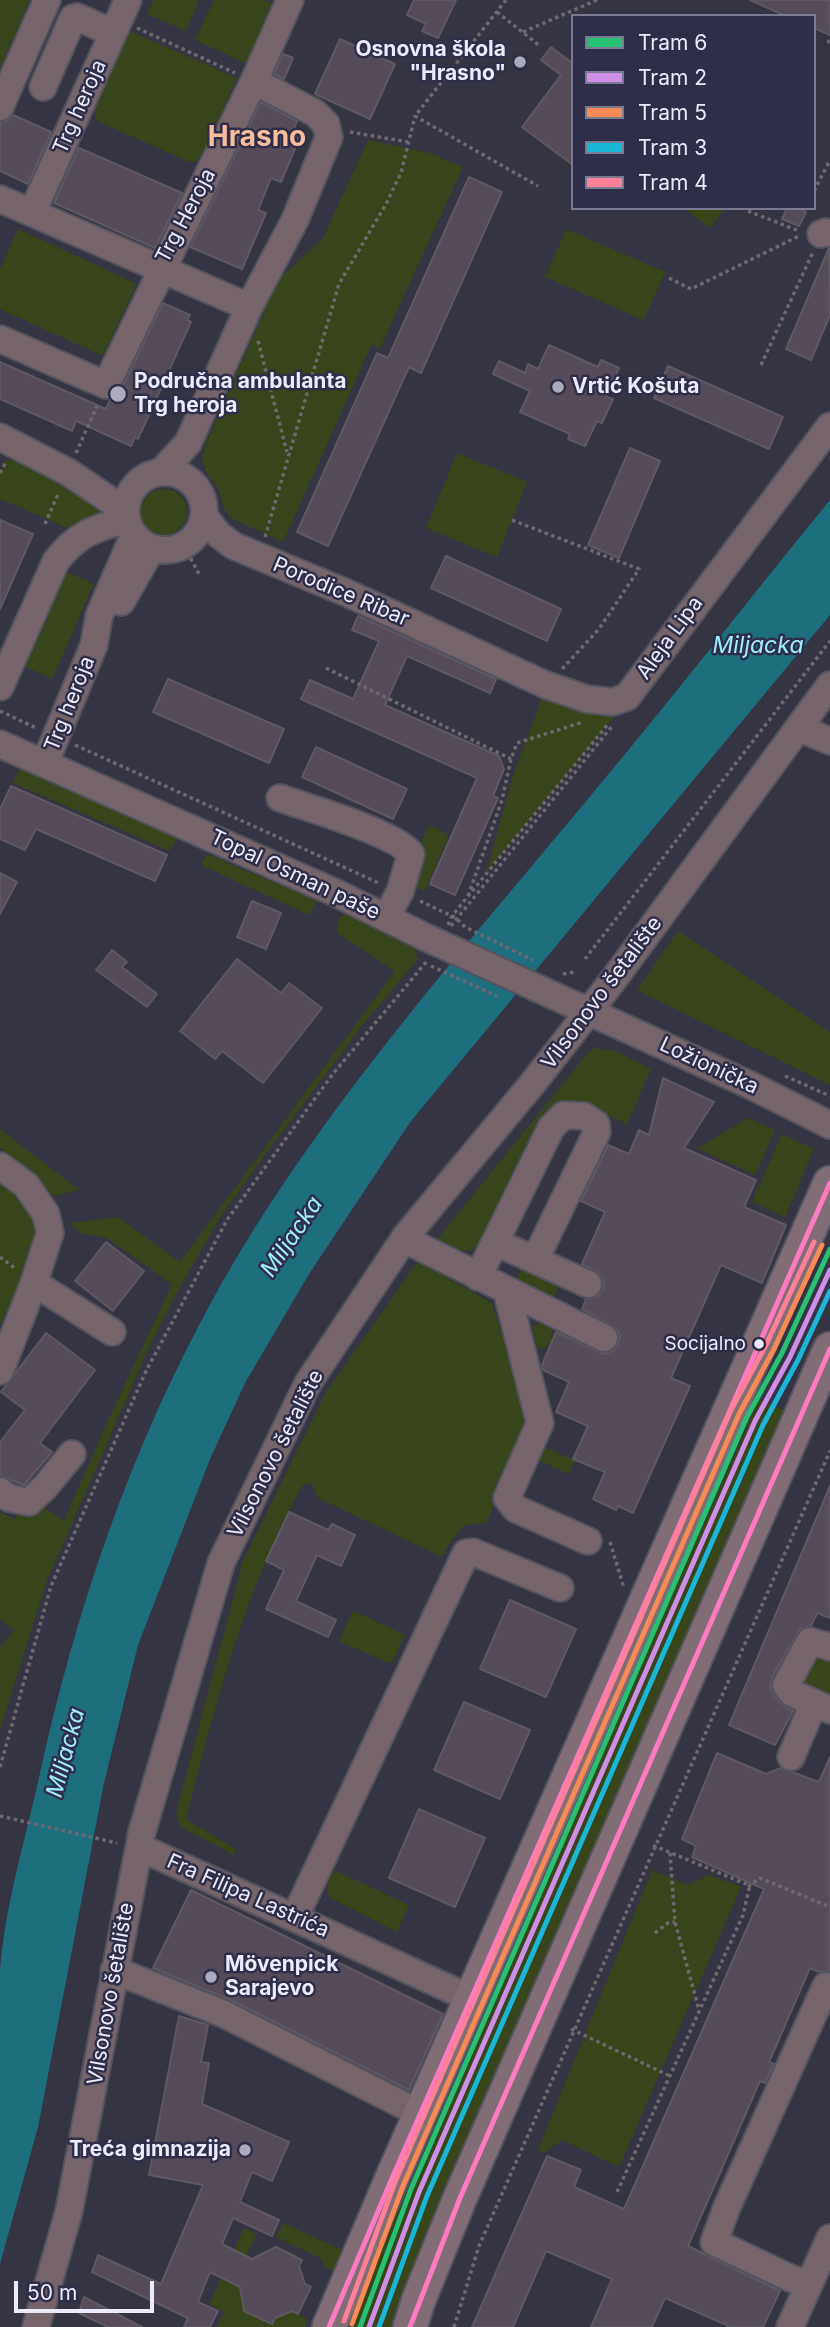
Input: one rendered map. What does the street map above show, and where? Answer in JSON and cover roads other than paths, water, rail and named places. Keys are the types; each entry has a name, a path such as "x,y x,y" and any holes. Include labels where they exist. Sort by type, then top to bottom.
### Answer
{"main road":[{"path":"329,2327 830,1183"},
{"path":"410,2327 460,2198 830,1349"}],"street":[{"path":"0,107 47,0"},
{"name":"Trg Heroja","path":"0,199 162,271 254,81 289,0"},
{"path":"43,87 73,18 120,18"},
{"name":"Trg heroja","path":"32,213 120,18"},
{"path":"172,474 249,307 295,220 329,137 326,124 315,113 254,81"},
{"path":"0,339 106,385 162,271 249,307"},
{"name":"Aleja Lipa","path":"448,639 546,685 587,699 612,702 627,697 830,426"},
{"path":"0,437 68,473 171,550 184,546 196,536 204,516 202,497 197,487 172,474 148,476 134,520"},
{"name":"Porodice Ribar","path":"204,516 219,535 234,546 448,639"},
{"path":"0,687 61,554 84,533 134,520"},
{"name":"Trg heroja","path":"45,764 94,645 99,616 134,520"},
{"name":"Porodice Ribar","path":"184,546 234,546"},
{"name":"Vilsonovo šetalište","path":"38,2326 69,2211 88,2118 114,1970 128,1845 221,1563 308,1383 406,1236 588,1012 830,685"},
{"path":"799,728 830,741"},
{"name":"Topal Osman paše","path":"0,744 448,944 588,1012"},
{"path":"280,798 387,837 407,848 411,854 400,892 386,917"},
{"name":"Ložionička","path":"588,1012 829,1124"},
{"path":"478,1277 551,1128 565,1115 584,1116 592,1119 597,1132 535,1260"},
{"path":"0,1166 26,1185 46,1214 50,1233 34,1283 1,1367"},
{"path":"406,1236 412,1243 507,1292 604,1338"},
{"path":"495,1242 588,1283"},
{"path":"34,1283 112,1332"},
{"path":"507,1292 540,1423 507,1497 516,1509 588,1541"},
{"path":"0,1491 9,1498 29,1502 45,1488 72,1454"},
{"path":"295,1917 466,1553 473,1552 560,1588"},
{"path":"791,1757 822,1707 792,1693 786,1685 810,1641 830,1647"},
{"name":"Fra Filipa Lastrića","path":"128,1845 295,1917 472,1999"},
{"path":"114,1970 224,2014 407,2107"},
{"path":"811,2279 790,2278 714,2242 727,2207 826,1986 830,1988"},
{"path":"740,2237 811,2279"},
{"path":"789,2327 830,2238"}],"water":[{"name":"Miljacka","path":"830,500 830,615 411,1121 309,1274 245,1383 210,1459 138,1645 104,1783 38,2127 0,2264 2,1947 69,1656 108,1534 155,1415 213,1299 254,1230 345,1097 446,969 630,748"}],"tram line":[{"name":"4","path":"344,2321 395,2182 731,1410 766,1345 814,1242"},
{"name":"5","path":"352,2324 403,2186 739,1414 774,1349 822,1245"},
{"name":"6","path":"360,2327 411,2189 747,1417 782,1353 830,1249"},
{"name":"2","path":"369,2327 419,2192 755,1421 790,1357 830,1270"},
{"name":"3","path":"379,2327 427,2196 763,1425 798,1360 830,1291"}],"place":[{"name":"Osnovna škola \"Hrasno\"","path":"520,62"},
{"name":"Vrtić Košuta","path":"558,387"},
{"name":"Područna ambulanta Trg heroja","path":"118,394"},
{"name":"Socijalno","path":"759,1344"},
{"name":"Mövenpick Sarajevo","path":"211,1977"},
{"name":"Treća gimnazija","path":"245,2150"}],"district":[{"name":"Hrasno","path":"257,138"}]}
